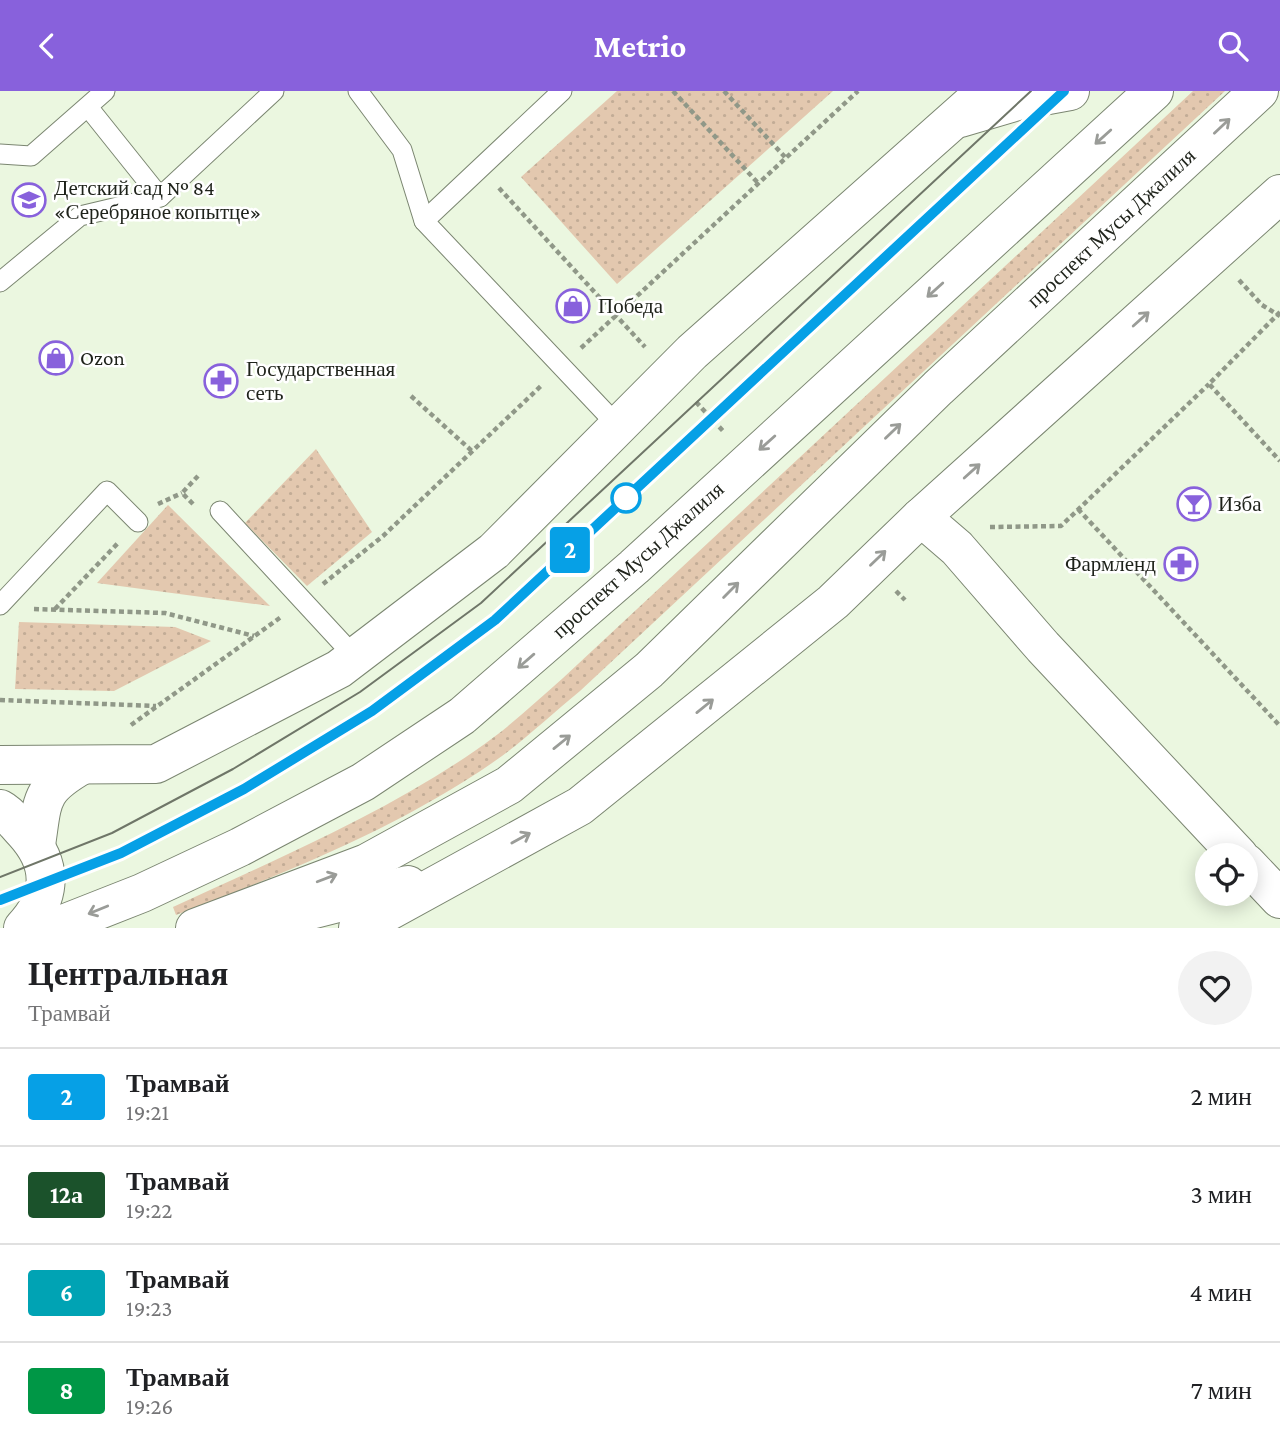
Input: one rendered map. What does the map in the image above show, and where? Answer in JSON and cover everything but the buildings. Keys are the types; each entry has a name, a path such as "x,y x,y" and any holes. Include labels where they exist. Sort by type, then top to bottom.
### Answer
{"street":[{"path":"0,765 156,764 339,669 494,551 692,352 986,91"},
{"path":"950,121 1021,100 1070,91"},
{"name":"проспект Мусы Джалиля","path":"53,928 142,893 240,847 363,782 462,716 634,567 1154,91"},
{"name":"проспект Мусы Джалиля","path":"195,928 367,863 509,785 649,670 928,397 1259,91"},
{"path":"358,928 580,806 833,602 921,517 1280,194"},
{"path":"921,517 957,548 1043,647 1227,843"},
{"path":"36,845 44,794 59,778 82,765"},
{"path":"0,809 36,845 44,861 46,884 36,915 23,928"},
{"path":"240,928 461,871"},
{"path":"1258,876 1280,899"}],"lane":[{"path":"0,155 31,156 105,91"},
{"path":"0,282 80,216 159,197 274,91"},
{"path":"424,221 562,91"},
{"path":"361,92 402,149 424,221 617,425"},
{"path":"88,107 159,197"},
{"path":"0,605 107,491 138,522"},
{"path":"220,511 355,657"}],"path":[{"path":"673,91 758,183"},
{"path":"724,91 785,157"},
{"path":"121,732 303,601 383,535 616,314 858,91"},
{"path":"480,168 647,349"},
{"path":"987,527 1061,526 1279,314 1262,305 1234,275"},
{"path":"1209,384 1280,461"},
{"path":"690,395 732,440"},
{"path":"411,396 472,452"},
{"path":"1078,509 1280,726"},
{"path":"54,610 138,522"},
{"path":"32,609 165,613 254,636"},
{"path":"0,700 157,706"}],"shaded area":[{"path":"617,91 833,91 617,284 521,177"},
{"path":"1193,91 1225,91 580,691 522,740 464,781 385,826 303,864 176,915 173,907 338,830 420,786 503,730 563,678"},
{"path":"316,449 372,532 307,586 245,523"},
{"path":"168,505 270,606 97,583"},
{"path":"19,622 175,627 211,641 114,691 15,689"}],"tram line":[{"path":"0,877 112,833 233,769 360,692 481,603 1031,91"},
{"path":"0,900 121,853 244,789 372,711 495,620 1064,91"},
{"name":"2","path":"0,900 121,853 244,789 372,711 495,620 1064,91"}],"place":[{"name":"Детский сад № 84 «Серебряное копытце»","path":"29,200"},
{"name":"Победа","path":"573,306"},
{"name":"Ozon","path":"56,358"},
{"name":"Государственная сеть","path":"221,381"},
{"name":"Изба","path":"1194,504"},
{"name":"Фармленд","path":"1181,564"}]}
